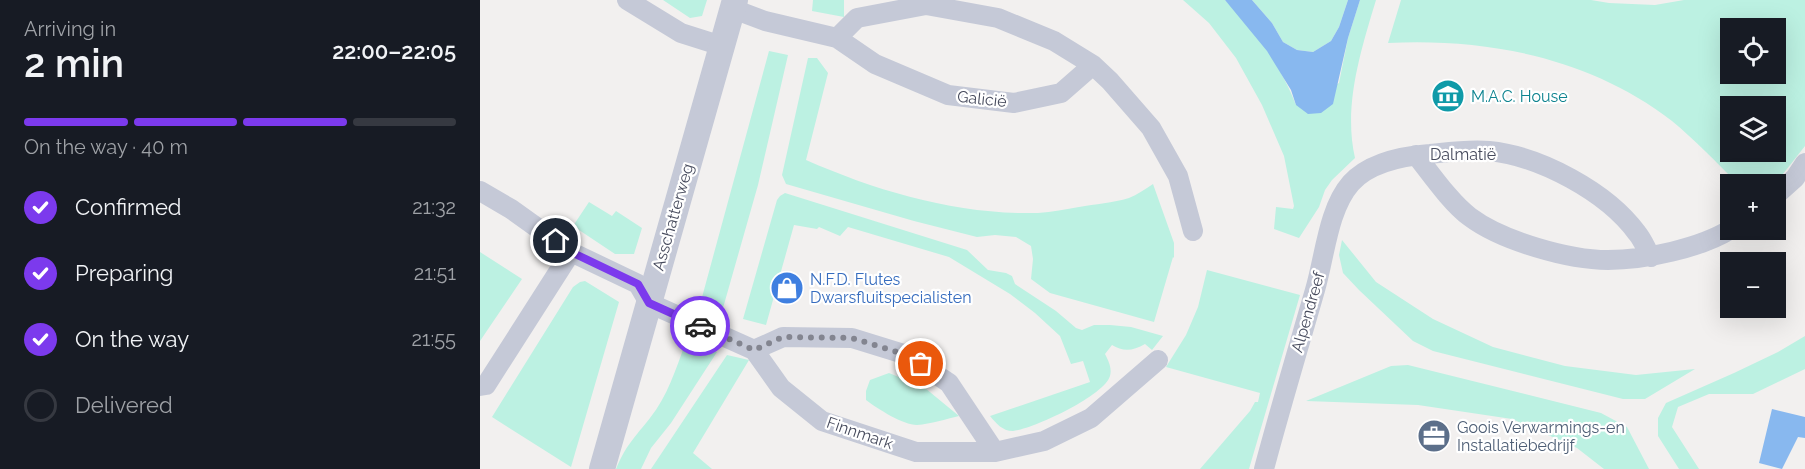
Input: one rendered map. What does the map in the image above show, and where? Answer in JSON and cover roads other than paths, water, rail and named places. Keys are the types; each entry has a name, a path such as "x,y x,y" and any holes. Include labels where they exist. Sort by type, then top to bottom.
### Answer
{"street":[{"path":"627,0 681,33 722,46"},
{"name":"Asschatterweg","path":"602,469 734,4"},
{"name":"Galicië","path":"734,4 765,21 837,38 875,64 948,95 1014,103 1061,93 1093,65"},
{"path":"837,38 857,18 926,5 998,18 1054,41 1093,65 1151,128 1178,176 1192,231"},
{"name":"Dalmatië","path":"1370,166 1416,155 1489,151 1534,161 1573,179 1605,201 1637,232 1651,257"},
{"name":"Dalmatië","path":"1416,155 1469,217 1508,237 1554,253 1607,260 1651,257 1720,236"},
{"path":"1786,186 1795,178 1805,163"},
{"name":"Alpendreef","path":"1264,469 1319,277 1336,206 1351,183 1370,166"},
{"path":"480,191 511,209 571,252 638,284 649,303 754,350 783,337 852,338 907,355 949,383 995,452"},
{"path":"480,386 486,385 571,252"},
{"name":"Finnmark","path":"754,350 781,388 822,421 916,452 995,452 1044,441 1091,418 1158,360"}],"water":[{"path":"1225,0 1252,0 1272,23 1283,42 1297,50 1313,52 1331,41 1339,27 1348,0 1360,0 1348,38 1333,104 1321,113 1308,114 1296,105 1291,90 1267,51"},
{"path":"1772,409 1805,417 1805,438 1798,437 1782,469 1759,463"}],"place":[{"name":"M.A.C. House","path":"1448,96"},
{"name":"N.F.D. Flutes Dwarsfluitspecialisten","path":"787,288"},
{"name":"Goois Verwarmings-en Installatiebedrijf","path":"1434,436"}]}
